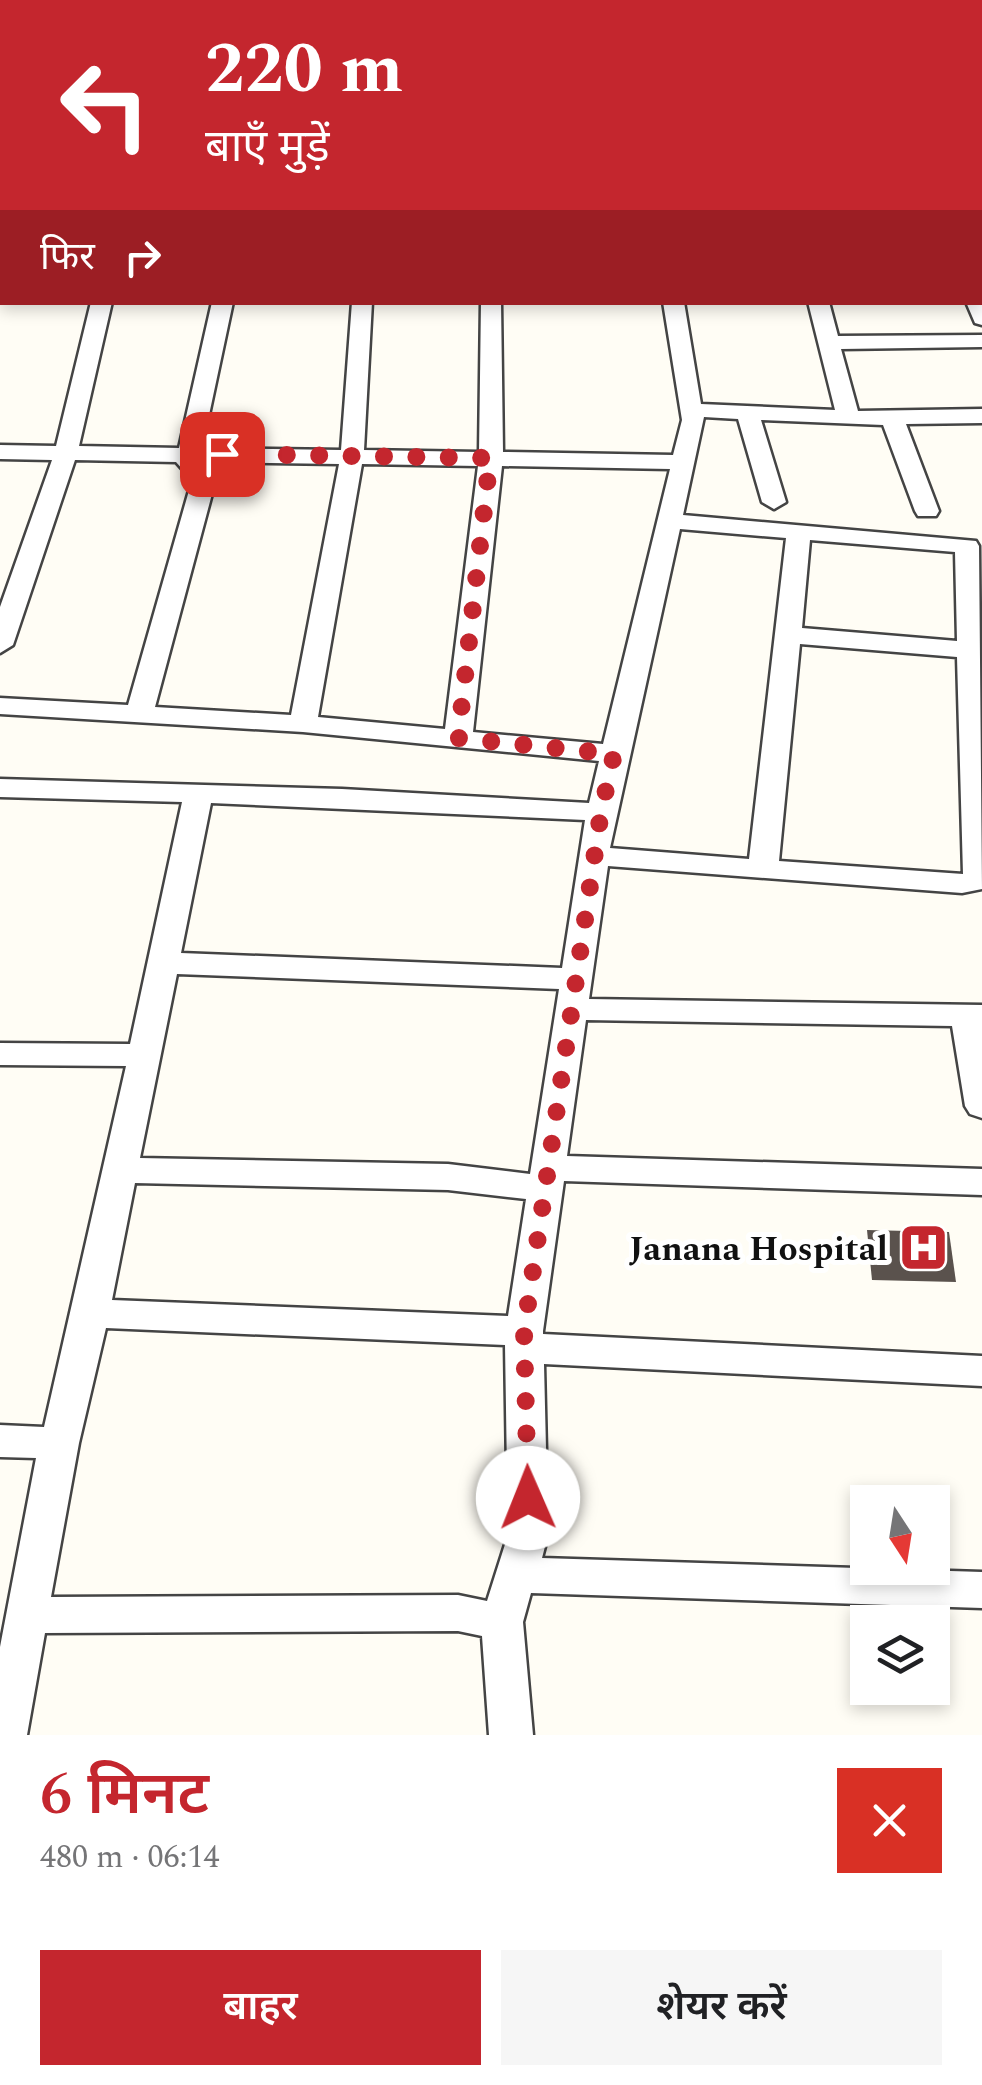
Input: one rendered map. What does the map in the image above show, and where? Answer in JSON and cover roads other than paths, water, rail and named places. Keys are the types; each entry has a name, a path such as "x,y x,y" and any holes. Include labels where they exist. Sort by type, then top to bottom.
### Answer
{"street":[{"path":"0,644 66,452 101,305"},
{"path":"138,716 204,480 188,463 221,305"},
{"path":"303,724 352,456 362,305"},
{"path":"458,738 490,458 491,305"},
{"path":"511,1735 502,1622 528,1535 524,1340 601,812 692,420 674,305"},
{"path":"819,305 848,417"},
{"path":"829,343 982,342"},
{"path":"691,410 892,418 982,416"},
{"path":"747,412 774,502"},
{"path":"892,418 926,511"},
{"path":"0,452 683,462"},
{"path":"594,856 962,884 980,881 967,546 669,522"},
{"path":"763,869 798,532"},
{"path":"786,636 970,650"},
{"path":"0,706 303,724 614,754"},
{"path":"0,788 342,798 601,812"},
{"path":"4,1735 59,1443 91,1313 198,796"},
{"path":"163,963 574,994 974,1016 982,1106"},
{"path":"0,1054 143,1055"},
{"path":"121,1170 982,1182"},
{"path":"91,1313 982,1371"},
{"path":"0,1442 59,1443"},
{"path":"516,1575 982,1590"},
{"path":"29,1614 458,1614 502,1622"}],"place":[{"name":"Janana Hospital","path":"923,1248"}]}
